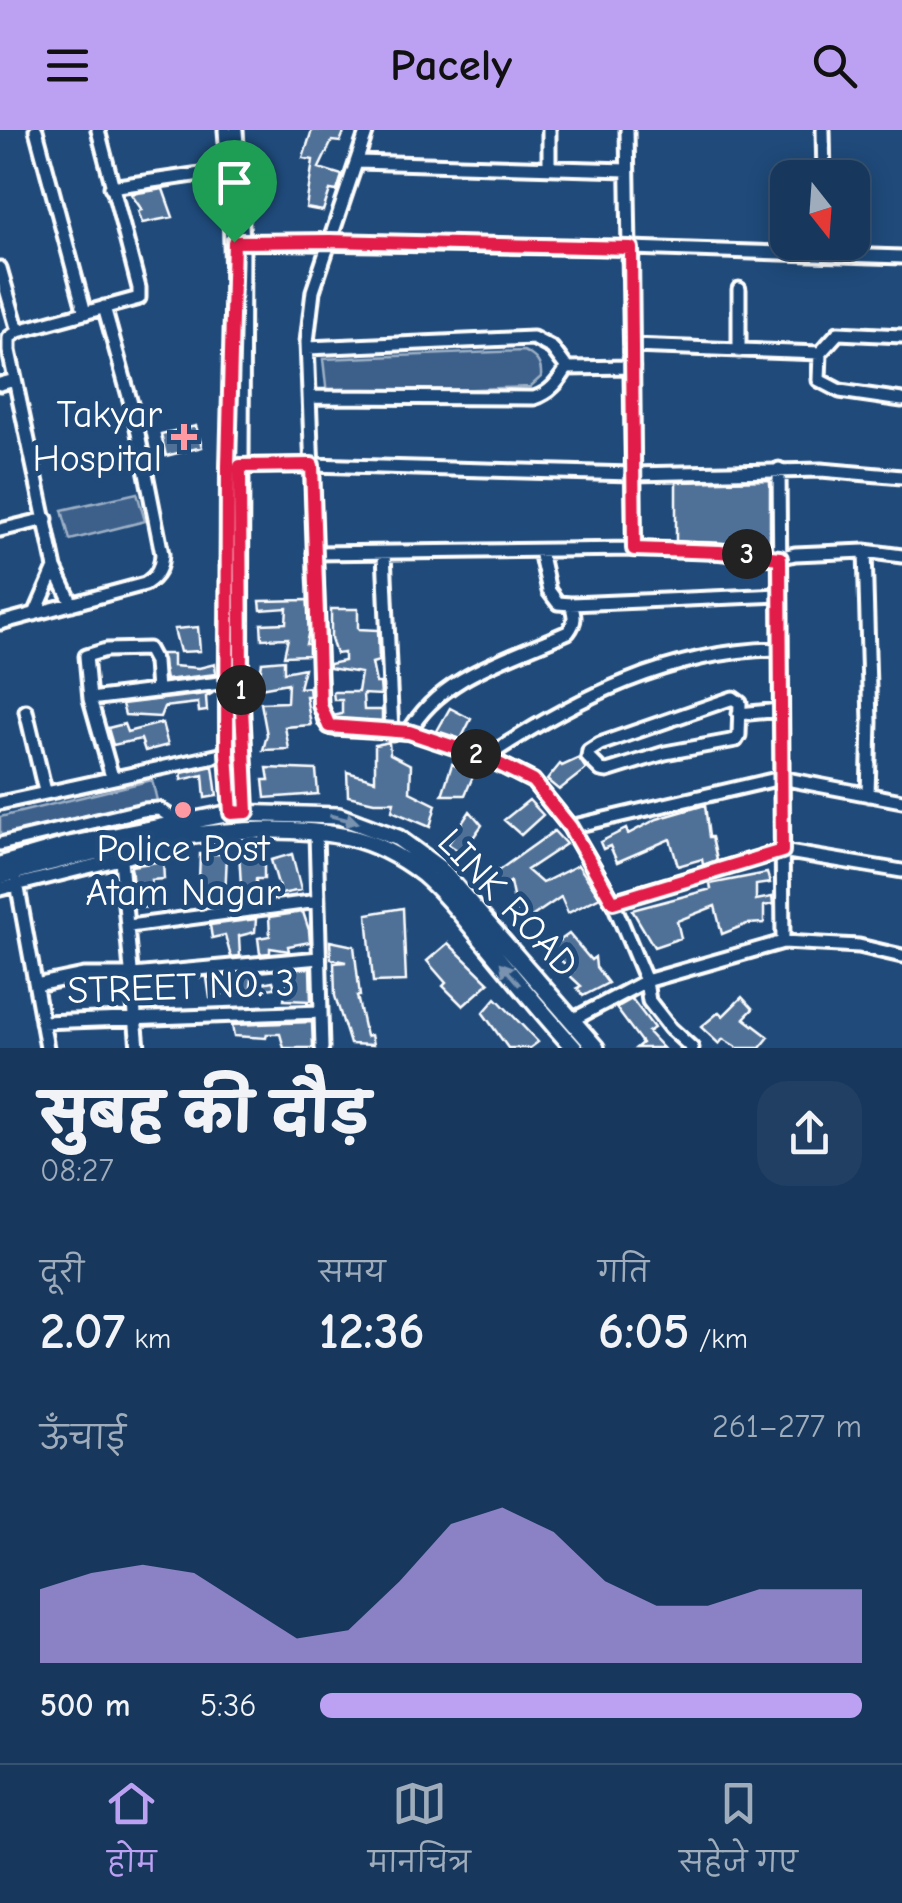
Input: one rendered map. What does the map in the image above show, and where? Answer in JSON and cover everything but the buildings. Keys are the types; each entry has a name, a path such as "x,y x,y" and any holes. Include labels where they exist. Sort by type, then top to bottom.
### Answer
{"main road":[{"name":"LINK ROAD","path":"177,831 239,813 338,816 379,829 419,850 466,896 596,1048"},
{"name":"LINK ROAD","path":"177,831 316,833 376,846 426,876 574,1048"},
{"path":"0,865 69,845 177,831"},
{"path":"0,876 177,831"}],"street":[{"path":"36,130 85,312"},
{"path":"72,604 55,568 8,351 9,338 18,331 139,298 140,288 98,130"},
{"path":"225,130 238,242"},
{"path":"236,130 238,242 227,753 239,813"},
{"path":"366,130 313,291 308,348 320,705 325,721 334,728 409,732 487,758 533,781 570,827 613,902 646,982 649,1001 692,1048"},
{"path":"549,130 549,166"},
{"path":"627,130 634,549"},
{"path":"823,130 824,160"},
{"path":"357,162 627,170"},
{"path":"111,187 228,170"},
{"path":"238,242 770,249"},
{"path":"870,254 902,257"},
{"path":"0,268 18,331"},
{"path":"739,289 739,351"},
{"path":"0,623 145,584 160,568 159,538 134,418 104,308"},
{"path":"902,336 838,334 820,353 819,380 840,392 902,400"},
{"path":"308,348 534,338 552,348 566,368"},
{"path":"632,346 820,353"},
{"path":"566,368 632,368"},
{"path":"309,397 534,398 558,382 566,368"},
{"path":"0,384 15,380"},
{"path":"234,466 632,474 779,470 902,477"},
{"path":"234,466 243,751 239,813"},
{"path":"779,470 782,942"},
{"path":"0,530 46,519"},
{"path":"314,553 634,549 780,558 865,551 902,556"},
{"path":"540,551 549,591 558,603 780,595"},
{"path":"865,551 868,795"},
{"path":"384,553 392,732"},
{"path":"34,614 55,568"},
{"path":"409,732 418,714 446,688 568,632 575,617 570,604"},
{"path":"112,777 90,699 86,658 106,650 148,649 156,662 157,691"},
{"path":"487,758 582,699 634,677 738,649 780,649"},
{"path":"90,699 228,682"},
{"path":"733,698 739,701 739,714 736,740 665,753 607,771 600,770 588,756 590,749 600,744 733,698"},
{"path":"739,714 781,710"},
{"path":"26,711 45,790"},
{"path":"0,803 45,790 243,751"},
{"path":"570,827 781,778 902,801"},
{"path":"0,844 143,810 159,809 177,831 177,848 0,889"},
{"path":"316,833 322,1048"},
{"path":"613,902 782,851 902,871"},
{"path":"120,860 138,1016 138,1048"},
{"path":"17,883 47,1048"},
{"path":"129,926 318,901"},
{"path":"572,1020 646,982 782,942 859,946 902,956"},
{"path":"36,985 84,975 133,975 319,958"},
{"name":"STREET NO. 3","path":"42,1022 322,1012"}],"shaded area":[{"path":"524,351 535,358 540,368 541,377 530,387 327,395 323,359"},
{"path":"137,493 145,521 70,540 62,510"},
{"path":"152,780 159,809 0,848 0,817"}],"place":[{"name":"Takyar Hospital","path":"184,437"},
{"name":"Police Post Atam Nagar","path":"183,810"}],"route":[{"path":"234,242 631,248 634,549 780,558 782,851 613,902 570,827 533,781 487,758 409,732 329,726 320,705 312,465 240,466 241,686 247,812 231,813 227,753 228,466 234,242"}]}
